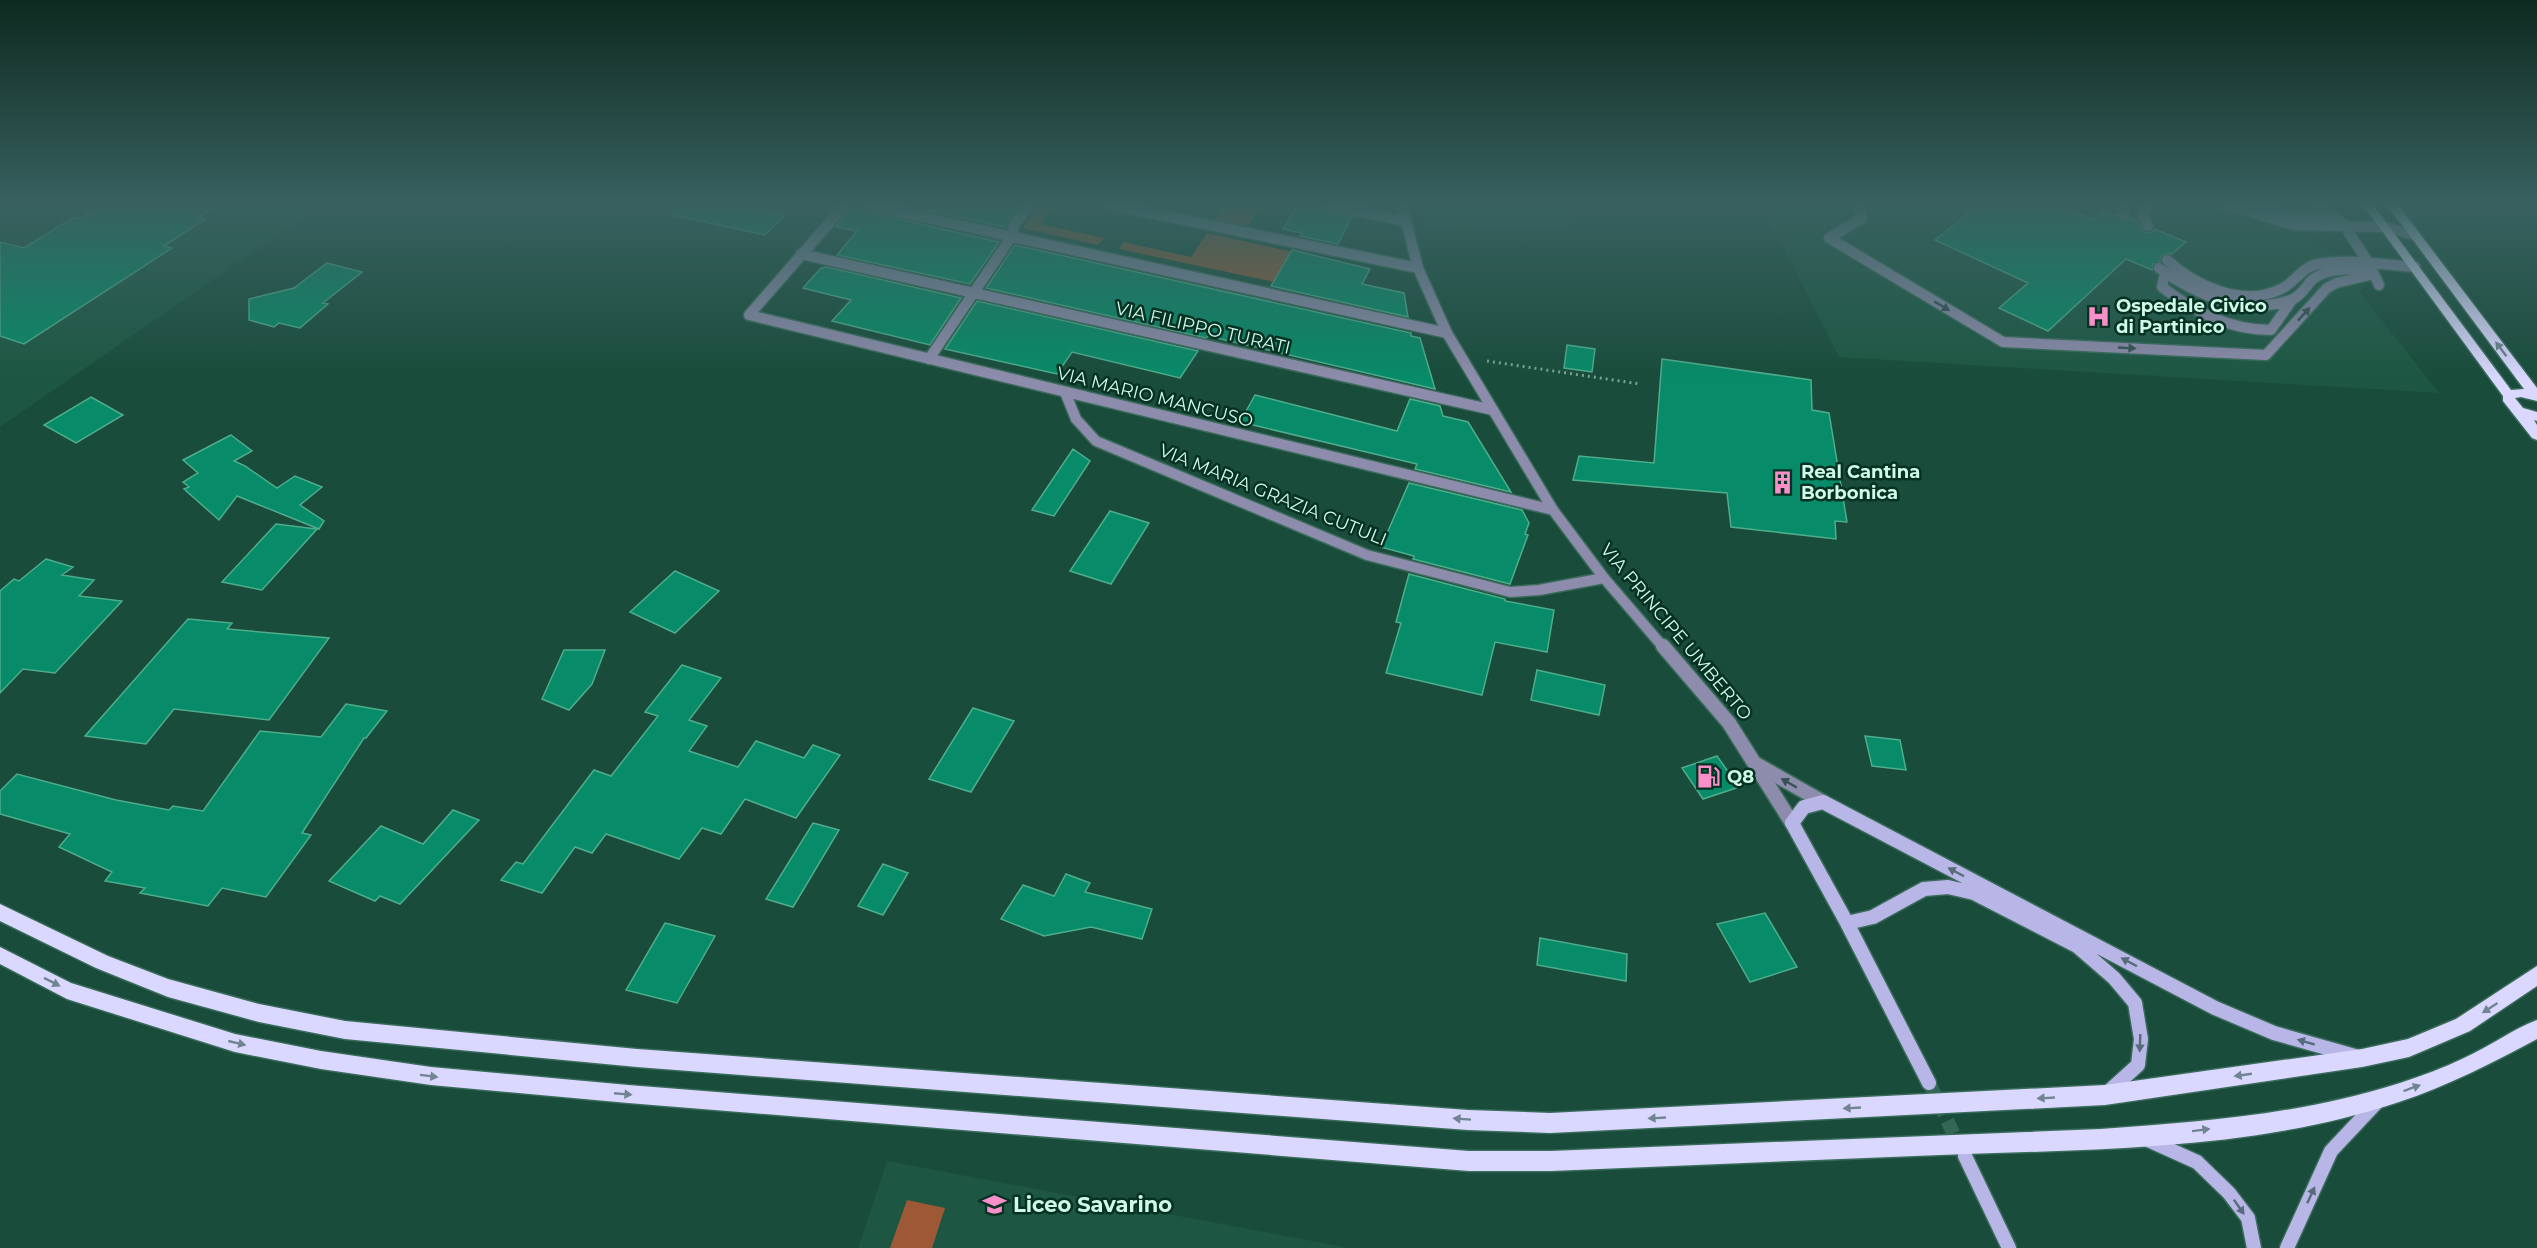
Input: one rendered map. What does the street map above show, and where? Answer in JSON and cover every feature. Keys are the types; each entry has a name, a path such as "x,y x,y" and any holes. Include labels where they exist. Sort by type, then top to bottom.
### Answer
{"main road":[{"path":"2412,263 2509,396 2509,402 2521,412 2537,435"},
{"path":"2436,263 2536,396"},
{"path":"2509,396 2519,392 2536,396"},
{"path":"2521,412 2537,417"},
{"path":"1792,823 1800,808 1809,803 1823,802 2215,1008 2274,1033 2362,1058"},
{"name":"VIA PRINCIPE UMBERTO","path":"1792,823 1847,923 1929,1083"},
{"path":"1847,923 1873,917 1924,889 1947,887 1974,893 2077,946 2114,978 2135,1003 2141,1039 2138,1065 2105,1095"},
{"path":"0,912 102,962 168,988 259,1013 345,1030 637,1058 1468,1120 1550,1123 2105,1095 2362,1058 2409,1048 2463,1025 2521,988 2537,974"},
{"path":"0,955 68,990 235,1043 321,1060 431,1076 640,1095 1469,1161 1551,1161 2143,1137 2283,1121 2335,1112 2379,1100 2497,1053 2537,1029"},
{"path":"2287,1248 2331,1151 2379,1100"},
{"path":"2143,1137 2196,1162 2229,1193 2248,1218 2254,1248"},
{"path":"1965,1156 2009,1248"}],"street":[{"name":"VIA MARIO MANCUSO","path":"793,263 749,315 1553,510"},
{"name":"VIA FILIPPO TURATI","path":"842,263 1493,410"},
{"path":"929,359 993,263"},
{"path":"1134,263 1447,333"},
{"path":"1396,263 1419,268"},
{"name":"VIA PRINCIPE UMBERTO","path":"1418,263 1447,333 1553,510 1604,578 1729,723 1792,823"},
{"path":"1871,263 2003,342 2266,355 2327,288 2372,269"},
{"path":"2171,263 2187,277 2205,286 2226,292 2254,295 2278,291 2287,286 2295,274 2310,266 2329,263"},
{"path":"2352,263 2372,269"},
{"path":"2368,263 2379,285"},
{"path":"2292,300 2271,330 2256,331 2222,322 2180,302 2162,287 2162,270 2192,289 2226,301 2262,305 2292,300 2302,294 2317,277 2330,272 2415,267"},
{"name":"VIA MARIA GRAZIA CUTULI","path":"1065,392 1076,419 1096,441 1367,555 1510,592 1539,590 1604,578"},
{"path":"1755,764 1823,802"}],"path":[{"path":"1462,357 1640,384"}],"shaded area":[{"path":"0,263 237,263 0,427"},
{"path":"1186,263 1293,263 1274,282"},
{"name":"Ospedale Civico di Partinico","path":"1792,263 2346,263 2366,285 2359,291 2439,393 1839,357"},
{"name":"Liceo Savarino","path":"887,1161 1349,1248 858,1248"},
{"path":"907,1200 945,1208 932,1248 890,1248"}],"building":[{"path":"0,263 149,263 24,344 0,336"},
{"path":"327,263 362,272 323,303 328,304 300,328 279,323 274,327 249,320 249,299 294,288"},
{"path":"875,263 984,263 970,284"},
{"path":"1003,263 1097,263 1411,333 1411,336 1420,338 1435,389 1208,336 1206,338 986,288"},
{"path":"1284,263 1346,263 1370,269 1362,284 1404,293 1408,317 1271,286"},
{"path":"1985,263 2121,263 2048,331 1999,308 2028,283"},
{"path":"2136,263 2155,263 2152,270"},
{"path":"827,267 961,298 930,345 832,321 851,300 803,288 821,268"},
{"path":"977,301 1198,351 1180,378 1072,352 1057,374 945,349"},
{"path":"1567,345 1595,349 1592,372 1564,368"},
{"path":"1662,359 1811,380 1812,410 1829,413 1847,522 1835,521 1836,539 1731,527 1727,493 1573,480 1579,456 1654,463"},
{"path":"1255,395 1397,431 1410,399 1440,406 1443,416 1468,422 1511,492 1415,469 1417,464 1240,422"},
{"path":"91,397 123,415 76,443 44,425"},
{"path":"231,435 252,451 234,461 277,488 295,476 322,487 300,505 324,521 319,529 237,496 219,520 184,489 189,487 183,482 198,473 183,460"},
{"path":"1073,449 1090,461 1054,516 1032,510"},
{"path":"1409,483 1522,510 1529,523 1525,534 1528,535 1510,584 1413,559 1414,556 1381,547"},
{"path":"1110,511 1149,523 1111,584 1070,571"},
{"path":"276,524 317,529 262,590 222,582"},
{"path":"46,559 73,567 62,575 94,580 79,596 122,601 55,673 23,669 0,693 0,591 14,579 19,581"},
{"path":"675,571 719,591 675,633 630,612"},
{"path":"1409,574 1505,599 1505,601 1554,610 1547,652 1495,642 1482,695 1386,673 1401,623 1396,622"},
{"path":"188,619 232,623 227,629 329,638 269,720 174,709 146,744 85,736"},
{"path":"564,650 605,650 592,684 569,710 542,699"},
{"path":"682,665 721,678 689,720 707,726 689,751 738,767 756,741 804,758 813,745 840,755 796,818 745,799 721,834 702,828 679,859 606,834 592,853 575,847 542,893 501,880 516,862 523,864 594,770 611,776 658,716 645,712"},
{"path":"1537,670 1605,685 1599,715 1531,700"},
{"path":"346,704 387,711 364,738 302,833 311,835 266,897 222,888 208,906 140,893 145,888 105,881 112,872 59,847 70,834 0,814 0,791 17,774 116,800 169,810 173,806 203,811 260,731 321,737"},
{"path":"973,708 1014,721 971,792 929,779"},
{"path":"1865,736 1900,740 1906,770 1872,766"},
{"path":"1717,756 1739,787 1703,799 1682,768"},
{"path":"453,810 479,820 400,904 380,896 375,901 329,881 381,826 423,844"},
{"path":"813,823 839,830 793,907 766,899"},
{"path":"883,864 908,873 883,915 858,906"},
{"path":"1066,874 1090,883 1085,892 1152,909 1142,939 1091,927 1044,936 1001,919 1023,885 1054,896"},
{"path":"1765,913 1797,967 1750,982 1717,924"},
{"path":"665,923 715,936 677,1003 626,990"},
{"path":"1540,938 1627,954 1626,981 1537,965"}],"tunnel":[{"path":"1929,1083 1961,1149"}],"place":[{"name":"Ospedale Civico di Partinico","path":"2098,316"},
{"name":"Real Cantina Borbonica","path":"1783,482"},
{"name":"Q8","path":"1709,777"},
{"name":"Liceo Savarino","path":"995,1204"}]}
